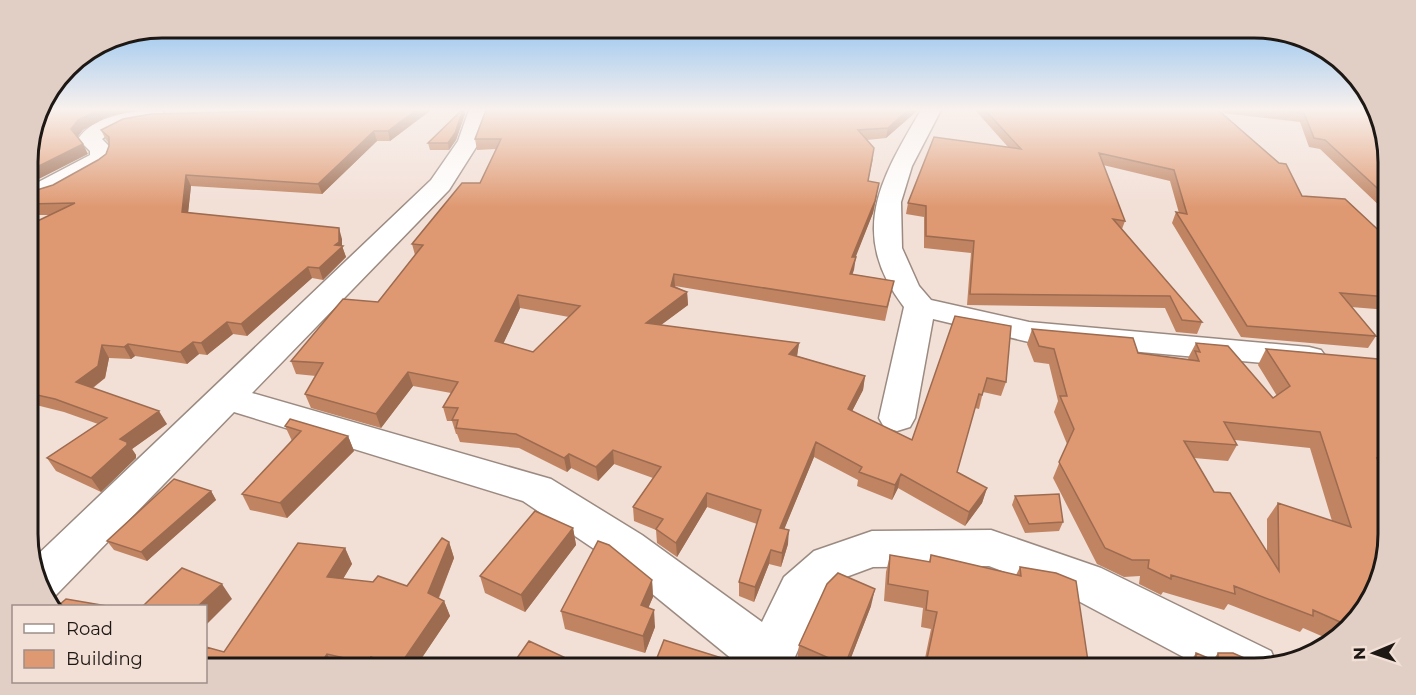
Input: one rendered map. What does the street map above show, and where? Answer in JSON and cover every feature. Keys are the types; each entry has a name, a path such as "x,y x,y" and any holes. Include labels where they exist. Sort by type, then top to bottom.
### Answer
{"street":[{"path":"38,193 86,169 101,158 100,149 93,142"},
{"path":"45,576 440,185 468,142"},
{"path":"913,142 900,166 888,202 888,248 905,288 920,307 1029,332 1342,359"},
{"path":"897,417 920,307"},
{"path":"226,397 537,490 627,548 763,657"},
{"path":"771,657 800,591 830,564 872,549 990,548 1084,582 1231,657"}],"building":[{"path":"39,142 83,144 38,166"},
{"path":"109,142 362,142 318,184 186,175 182,212 339,228 339,242 335,245 343,246 319,268 308,267 241,324 227,322 201,343 193,342 180,352 128,344 124,347 102,345 98,366 76,382 159,411 120,439 127,442 127,445 91,478 47,458 107,418 38,395 38,221 75,203 38,204 38,190 53,185 98,160 106,154"},
{"path":"499,142 869,142 874,148 868,181 879,183 875,201 852,257 856,257 850,274 894,281 887,307 674,274 671,286 687,292 646,323 799,343 789,354 865,376 848,409 912,440 955,316 1011,326 1006,382 987,378 982,395 979,394 957,472 987,488 969,512 901,474 895,485 859,472 862,467 816,442 780,528 789,530 782,553 771,550 755,587 739,582 761,510 707,493 676,543 656,529 663,519 633,507 661,467 613,450 596,467 569,454 564,458 516,434 456,428 458,420 452,420 458,408 443,407 458,382 408,372 376,414 305,394 323,363 291,361 343,299 378,302 423,245 412,244 462,183 480,183","holes":["518,295 580,306 533,352 495,341"]},
{"path":"932,142 973,142 1021,149 1015,142 1255,142 1279,163 1286,164 1302,196 1345,199 1378,230 1378,296 1340,293 1376,336 1247,326 1176,212 1187,214 1174,170 1099,153 1125,221 1113,219 1202,322 1182,320 1170,296 970,294 974,241 926,236 926,206 908,203"},
{"path":"1328,142 1377,142 1378,189"},
{"path":"1032,329 1133,338 1138,353 1199,361 1195,351 1200,352 1196,343 1228,346 1273,398 1290,386 1266,349 1378,359 1377,550 1372,573 1358,602 1341,622 1313,610 1313,616 1234,586 1235,594 1171,575 1171,579 1148,568 1149,560 1132,560 1105,548 1059,462 1074,429 1060,396 1067,396 1054,349 1039,346","holes":["1224,422 1320,432 1351,527 1278,503 1279,571 1230,493 1214,492 1184,441 1237,445"]},
{"path":"290,419 348,436 280,503 242,494 301,431 285,426"},
{"path":"174,479 211,491 141,552 107,541"},
{"path":"1059,494 1063,522 1029,524 1015,496"},
{"path":"535,511 573,528 521,595 480,576"},
{"path":"442,538 449,542 428,593 444,601 405,658 344,658 327,654 325,658 207,658 207,647 224,652 298,543 345,548 327,577 373,582 378,576 407,586"},
{"path":"598,541 609,545 652,580 641,605 654,610 643,636 561,611"},
{"path":"890,555 930,562 931,555 1021,576 1020,567 1056,573 1076,581 1087,657 927,657 937,612 926,610 928,591 888,584"},
{"path":"182,568 222,584 199,605 144,605"},
{"path":"838,573 875,589 848,657 828,657 799,645 827,584"},
{"path":"66,599 101,605 60,605"},
{"path":"664,640 720,657 657,658"},
{"path":"529,641 565,658 517,658"},
{"path":"1218,653 1233,653 1242,657 1218,657"}]}
